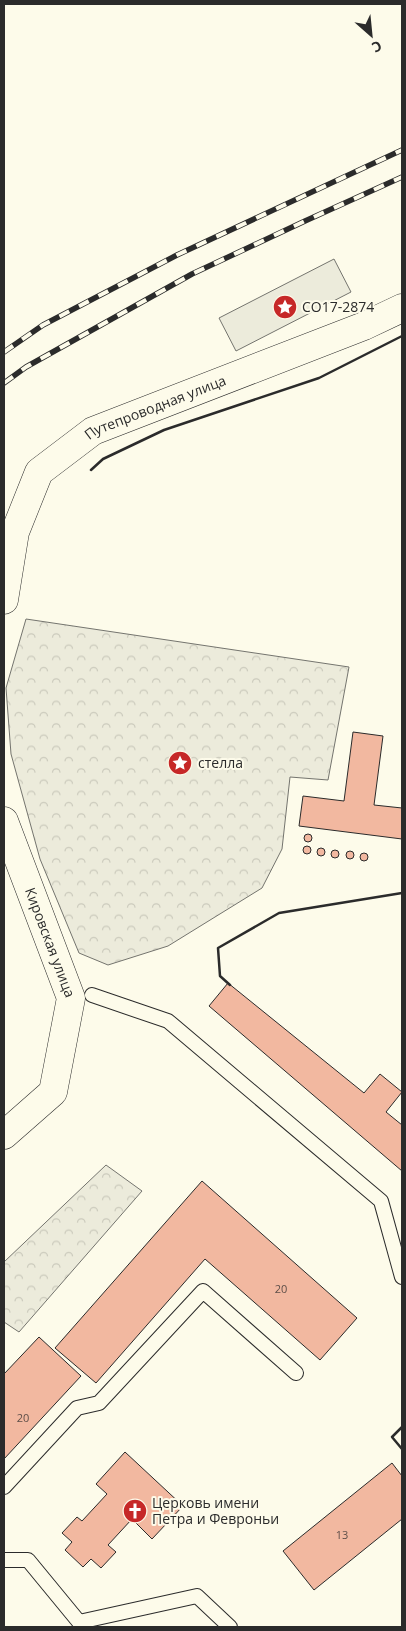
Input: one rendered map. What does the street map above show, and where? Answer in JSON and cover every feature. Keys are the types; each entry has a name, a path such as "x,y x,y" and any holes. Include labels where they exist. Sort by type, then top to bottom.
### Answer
{"main road":[{"name":"Путепроводная улица","path":"4,600 15,532 39,472 93,431 364,326 402,308"},
{"name":"Кировская улица","path":"4,821 71,998 52,1092 4,1135"}],"lane":[{"path":"92,995 168,1021 381,1202 402,1277"},
{"path":"4,1487 77,1408 98,1403 203,1292 296,1373"},
{"path":"4,1560 28,1560 79,1624 197,1596 230,1627"}],"green space":[{"path":"334,259 351,292 236,351 219,318"},
{"path":"26,619 349,667 328,780 290,777 282,849 262,888 168,946 108,965 79,953 40,859 11,754 6,688"},
{"path":"106,1165 142,1191 19,1332 4,1322 4,1262"}],"building":[{"path":"353,732 383,736 374,805 402,808 402,839 299,826 303,796 344,801"},
{"path":"308,834 312,838 308,842 304,838"},
{"path":"307,846 311,850 307,854 303,850"},
{"path":"321,848 325,852 321,856 317,852"},
{"path":"335,850 339,854 335,858 331,854"},
{"path":"350,851 354,855 350,859 346,855"},
{"path":"364,853 368,857 364,861 360,857"},
{"path":"228,983 364,1093 380,1074 402,1092 386,1112 402,1125 402,1171 209,1006"},
{"path":"202,1181 357,1318 320,1360 205,1259 96,1383 55,1348"},
{"path":"39,1337 81,1376 4,1459 4,1374"},
{"name":"Церковь имени Петра и Февроньи","path":"125,1452 183,1506 152,1539 132,1519 108,1545 116,1552 101,1568 91,1559 83,1567 65,1550 72,1542 62,1533 77,1517 82,1521 107,1494 96,1484"},
{"path":"392,1463 402,1476 402,1519 314,1590 283,1551"}],"railway":[{"path":"4,352 43,325 177,255 402,150"},
{"path":"4,383 26,367 192,274 402,177"}],"wall":[{"path":"91,470 103,459 164,430 319,378 402,336"},
{"path":"230,985 220,976 218,948 279,913 402,893"},
{"path":"402,1427 392,1437 402,1449"}],"place":[{"name":"СО17-2874","path":"285,307"},
{"name":"стелла","path":"180,763"},
{"name":"Церковь имени Петра и Февроньи","path":"135,1511"}]}
